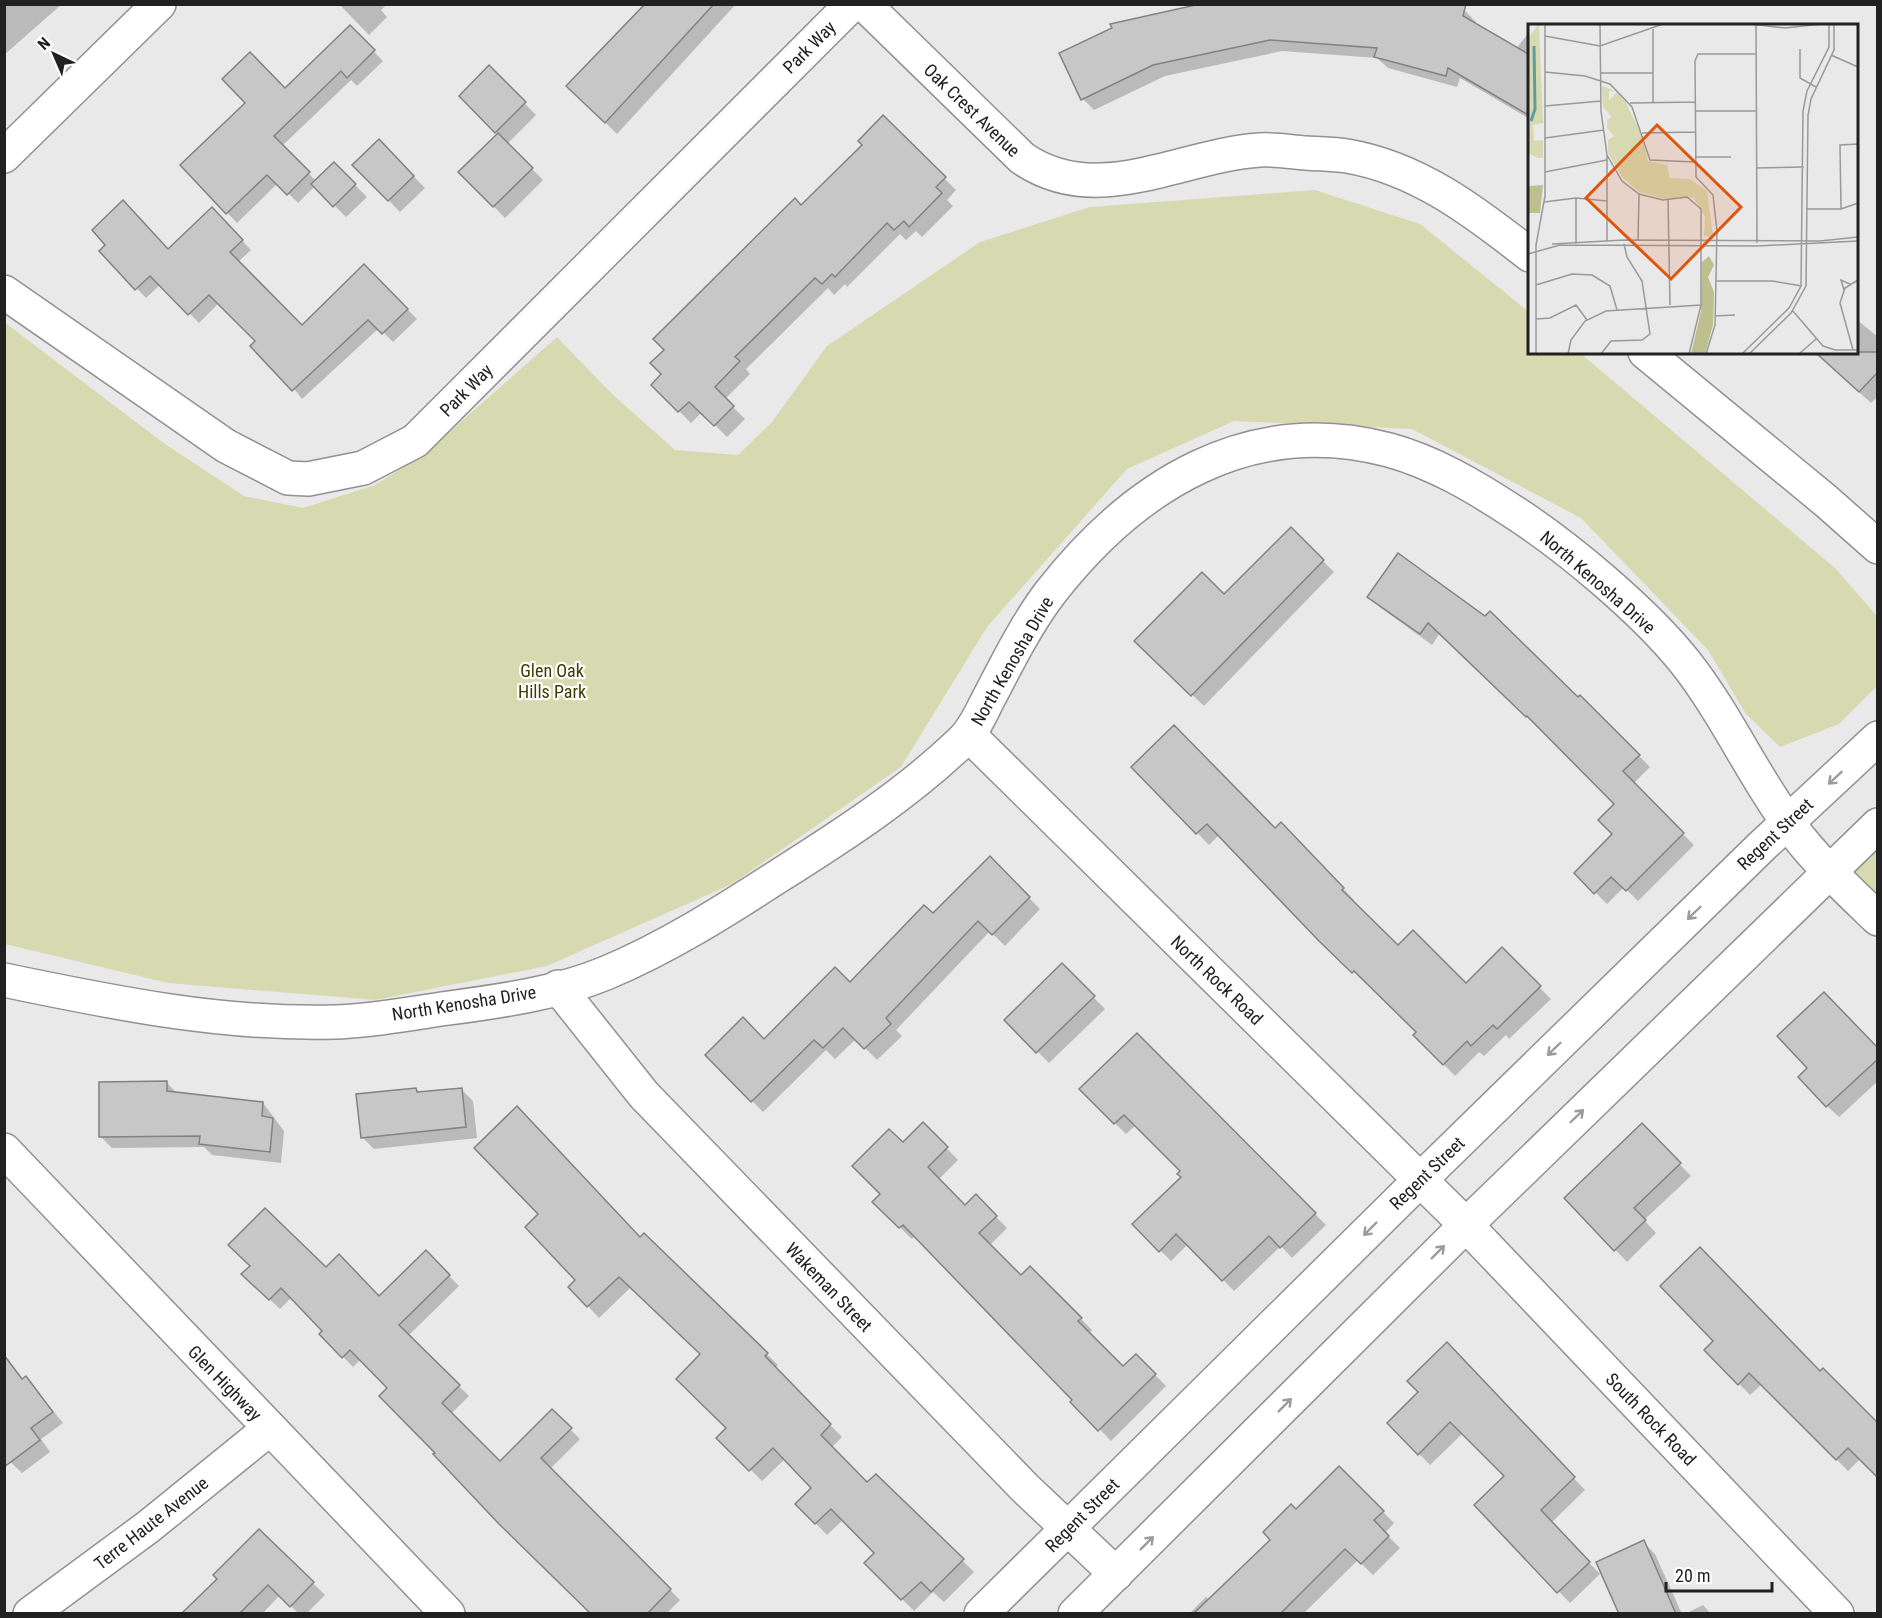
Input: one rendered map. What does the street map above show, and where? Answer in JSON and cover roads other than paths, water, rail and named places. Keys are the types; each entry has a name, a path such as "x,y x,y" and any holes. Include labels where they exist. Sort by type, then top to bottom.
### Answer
{"street":[{"path":"4,156 159,4"},
{"name":"Park Way","path":"4,292 226,446 288,478 308,479 363,468 415,441 852,4"},
{"name":"Oak Crest Avenue","path":"864,4 1022,158 1041,172 1077,180 1130,178 1260,150 1347,156 1391,168 1424,182 1471,209 1528,253"},
{"path":"1647,354 1818,494 1878,548"},
{"name":"North Kenosha Drive","path":"4,980 121,1004 219,1018 284,1022 342,1022 497,1001 604,974 735,904 823,848 909,788 969,735 1048,595 1115,522 1148,495 1213,459 1235,451 1313,440 1388,450 1442,470 1514,512 1575,556 1682,658 1713,700 1797,834 1878,919"},
{"name":"North Rock Road","path":"969,735 1466,1225"},
{"name":"Regent Street","path":"981,1614 1420,1179 1797,834 1878,738"},
{"path":"1076,1614 1466,1225 1829,870 1878,825"},
{"name":"Wakeman Street","path":"558,987 645,1095 1068,1530 1116,1574"},
{"name":"Glen Highway","path":"4,1150 448,1614"},
{"name":"South Rock Road","path":"1466,1225 1837,1614"},
{"name":"Terre Haute Avenue","path":"30,1614 148,1527 269,1429"}],"park label":[{"name":"Glen Oak Hills Park","path":"552,680"}]}
